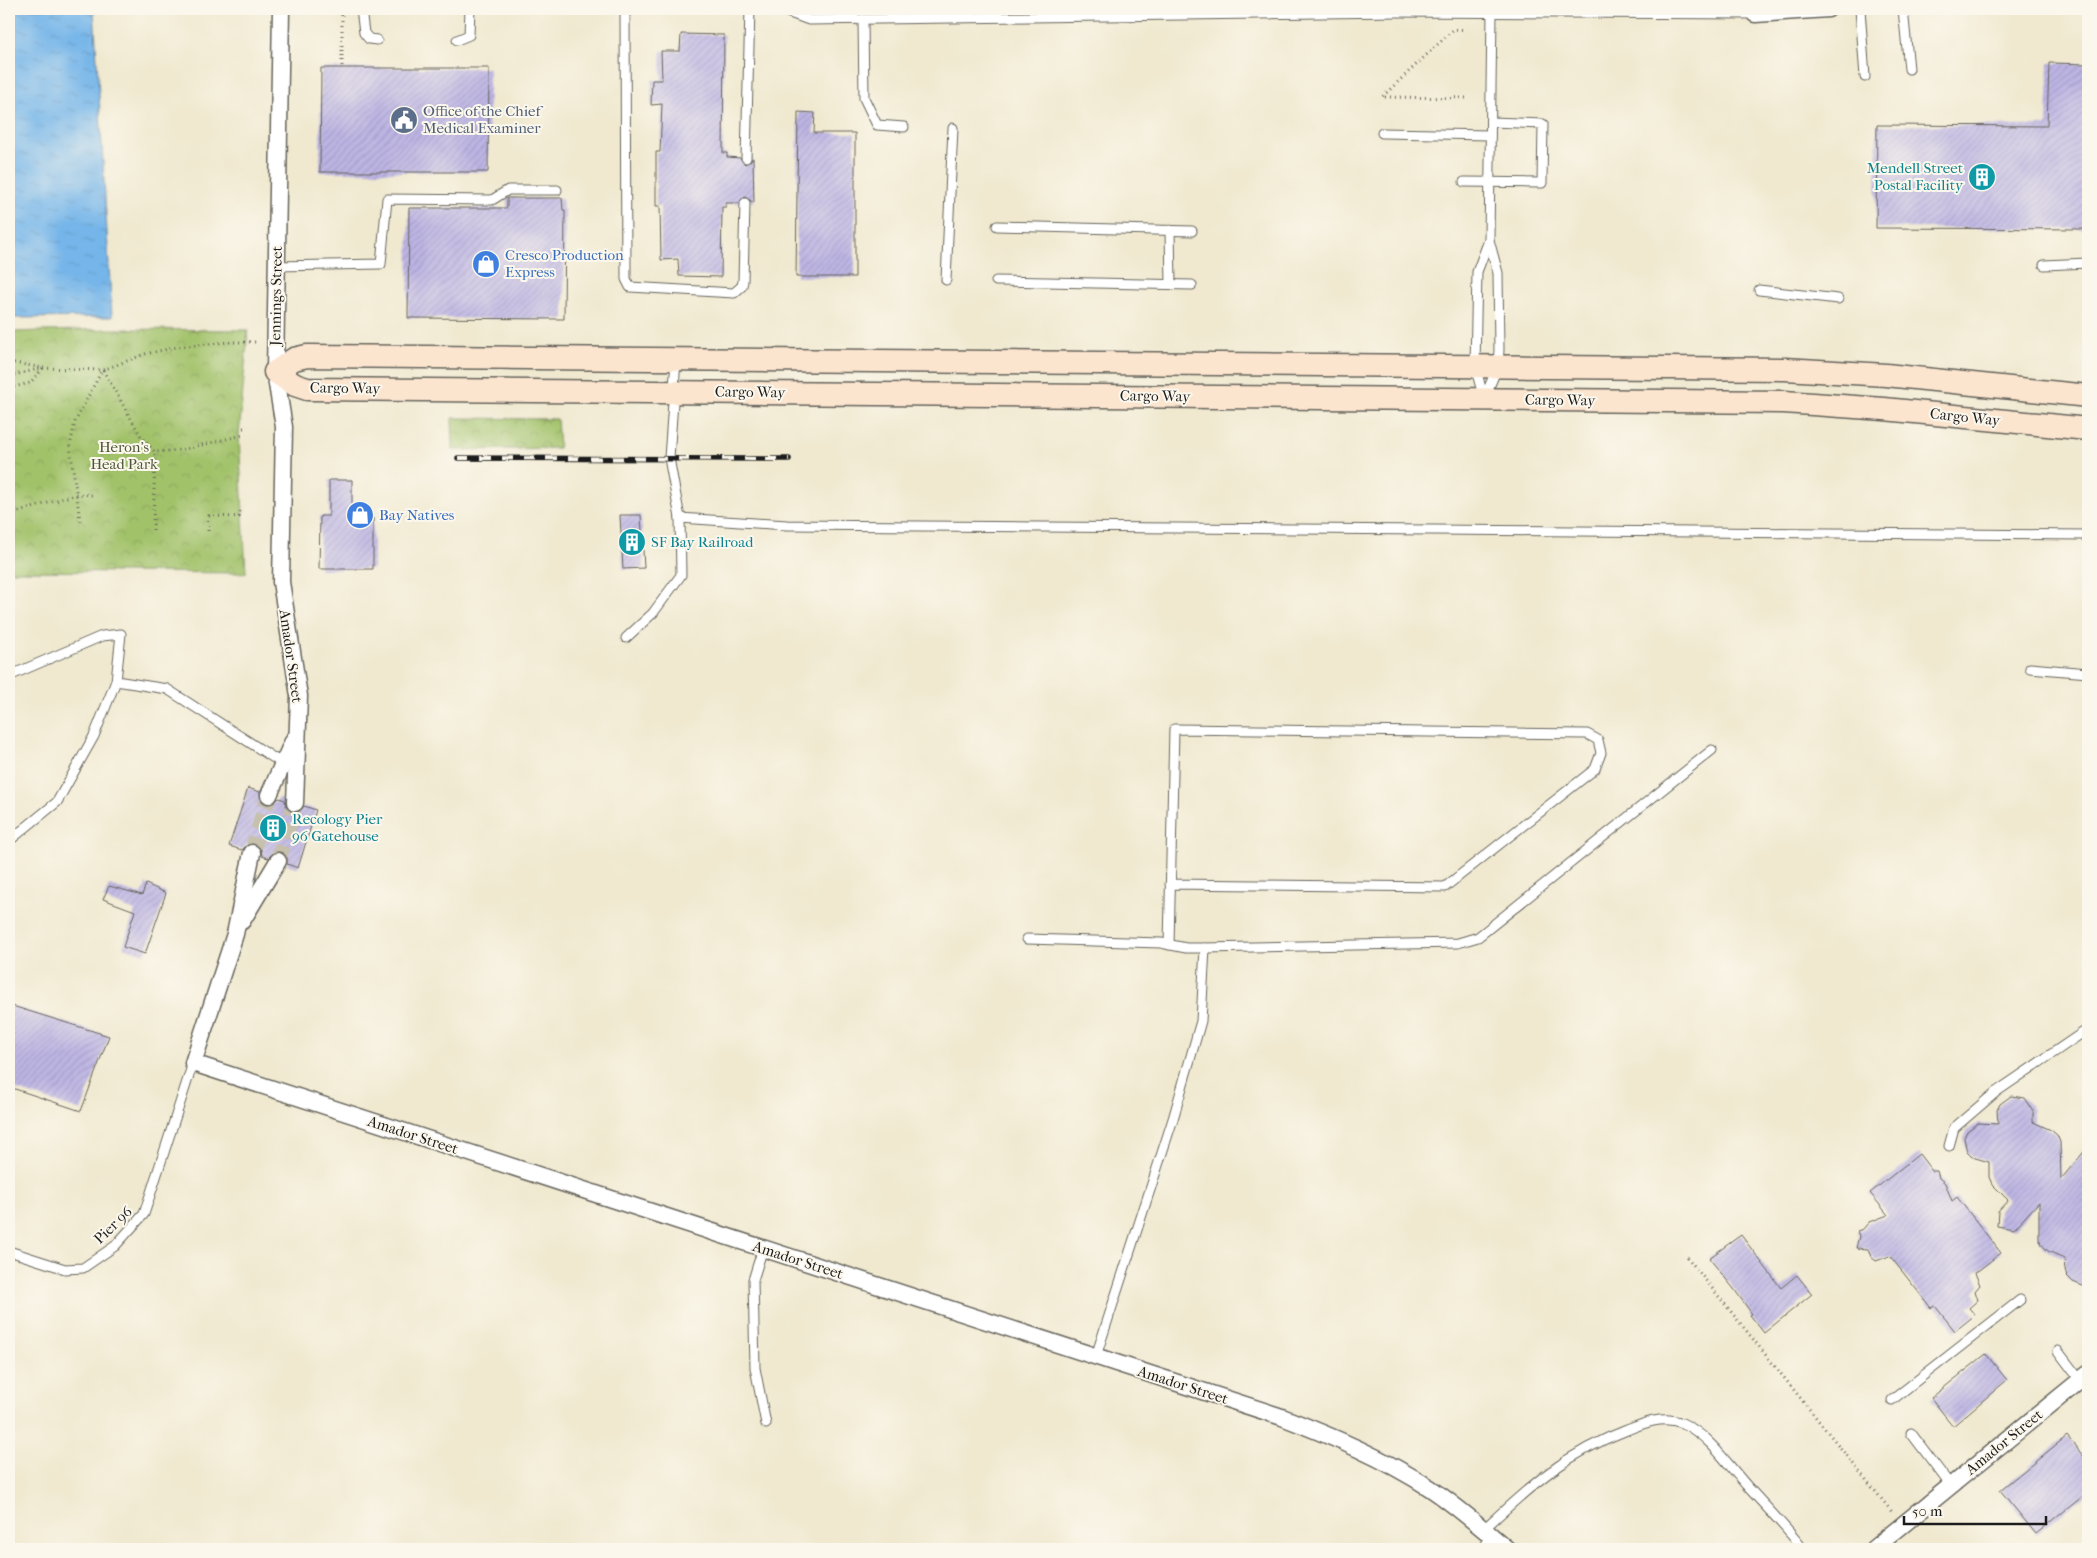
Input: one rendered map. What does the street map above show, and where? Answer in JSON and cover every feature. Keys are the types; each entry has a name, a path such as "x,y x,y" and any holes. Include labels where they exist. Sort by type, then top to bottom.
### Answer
{"main road":[{"name":"Cargo Way","path":"2088,396 1835,372 1498,366 307,356 294,359 275,372 295,385 307,389 1804,403 1884,408 2088,430"}],"street":[{"name":"Jennings Street","path":"281,9 275,343 275,372 284,427 281,582"},
{"path":"1755,14 1797,9 1828,9"},
{"name":"Amador Street","path":"281,582 299,696 295,803"},
{"name":"Amador Street","path":"269,795 298,730"},
{"path":"193,1063 235,934 252,853"},
{"path":"235,934 278,861"},
{"name":"Amador Street","path":"193,1063 1273,1414 1336,1438 1386,1461 1431,1488 1507,1549"},
{"name":"Amador Street","path":"1873,1549 2084,1377"}],"lane":[{"path":"362,9 364,33 369,39 377,40"},
{"path":"457,40 469,35 470,9"},
{"path":"625,9 626,279 630,287 725,292 738,290 743,282 746,203"},
{"path":"746,158 750,9"},
{"path":"779,9 809,20 1544,10 1755,14"},
{"path":"1860,9 1864,77"},
{"path":"1903,9 1909,69"},
{"path":"1484,399 1498,366 1498,273 1489,240 1492,12"},
{"path":"863,19 864,98 877,125 904,127"},
{"path":"1464,182 1542,183 1543,124 1491,122"},
{"path":"946,280 953,128"},
{"path":"1382,132 1490,135"},
{"path":"276,266 381,264 387,199 492,200 508,190 557,190"},
{"path":"997,226 1192,230"},
{"path":"1170,230 1171,284"},
{"path":"1484,399 1475,366 1477,272 1489,240"},
{"path":"2044,265 2088,263"},
{"path":"996,281 1192,285"},
{"path":"1759,290 1838,299"},
{"path":"626,638 653,613 681,575 680,518 669,458 676,360"},
{"path":"680,518 797,525 2088,535"},
{"path":"9,676 102,636 121,634 116,680 94,736 58,802 9,841"},
{"path":"2030,668 2088,674"},
{"path":"116,680 167,689 283,764"},
{"path":"1169,945 1170,884 1174,729 1587,734 1598,740 1602,753 1595,769 1445,887 1170,884"},
{"path":"1027,939 1205,948 1458,944 1478,937 1712,750"},
{"path":"1096,1356 1173,1119 1199,1030 1205,948"},
{"path":"1949,1146 1954,1128 1996,1092 2088,1028"},
{"name":"Pier 96","path":"9,1252 65,1269 83,1268 114,1246 144,1214 193,1063"},
{"path":"762,1248 753,1280 755,1368 766,1424"},
{"path":"1892,1400 2020,1300"},
{"path":"2058,1351 2084,1377"},
{"path":"1482,1549 1487,1532 1540,1479 1577,1452 1603,1439 1657,1420 1671,1420 1682,1424 1709,1443 1803,1549"},
{"path":"1911,1433 1951,1486"}],"path":[{"path":"342,15 342,68"},
{"path":"1467,30 1454,29 1382,97 1468,98"},
{"path":"9,362 42,368 103,370 145,354 176,347 229,342 275,343"},
{"path":"9,376 42,368"},
{"path":"9,388 30,383 42,368"},
{"path":"103,370 142,438 154,452 153,530"},
{"path":"80,521 70,446 75,422 103,370"},
{"path":"154,452 181,450 243,435"},
{"path":"9,515 77,494 92,495"},
{"path":"208,531 209,516 239,517 240,509"},
{"path":"1687,1257 1902,1525"}],"green space":[{"name":"Heron's Head Park","path":"115,329 248,330 239,436 246,573 9,571 9,332"},
{"path":"452,418 557,419 559,448 453,450"}],"water":[{"path":"9,9 94,9 112,317 9,318"}],"building":[{"path":"681,34 724,35 723,153 727,153 727,157 740,158 745,164 753,158 754,203 745,197 739,203 726,203 726,207 722,207 721,277 679,276 678,259 661,260 660,206 656,206 656,152 660,152 662,104 651,105 652,80 662,80 661,51 680,51"},
{"name":"Mendell Street Postal Facility","path":"2049,63 2088,64 2088,229 1876,228 1877,125 2047,126"},
{"name":"Office of the Chief Medical Examiner","path":"321,68 489,68 488,172 320,172"},
{"path":"798,112 815,113 814,133 855,133 855,277 796,277"},
{"name":"Cresco Production Express","path":"507,198 562,198 563,210 565,210 564,319 408,318 409,208 507,208"},
{"path":"329,480 352,480 352,516 373,518 373,569 319,569 320,516 329,516"},
{"name":"SF Bay Railroad","path":"620,515 641,515 644,568 623,569"},
{"name":"Recology Pier 96 Gatehouse","path":"248,788 260,792 261,800 265,804 274,803 279,798 285,800 286,807 290,812 299,812 304,806 316,810 298,868 287,864 287,857 283,852 274,852 268,858 262,856 261,849 255,843 248,844 242,850 229,846"},
{"path":"146,884 166,893 145,954 123,947 135,911 103,899 109,886 142,895"},
{"path":"9,1005 109,1036 81,1111 9,1087"},
{"path":"2011,1096 2025,1098 2033,1110 2033,1122 2051,1130 2057,1135 2060,1142 2061,1179 2088,1147 2088,1288 2073,1282 2067,1276 2064,1258 2048,1251 2039,1239 2039,1202 2014,1229 1997,1226 1998,1211 2008,1200 1992,1184 1989,1177 1989,1162 1972,1157 1967,1152 1964,1138 1967,1131 1978,1123 1998,1124 1997,1110 2000,1104"},
{"path":"1919,1154 1932,1171 1937,1171 1939,1178 1945,1183 1952,1201 1957,1197 2001,1253 1975,1273 1980,1285 1975,1291 1978,1300 1969,1308 1975,1315 1955,1331 1935,1306 1931,1308 1890,1256 1876,1261 1871,1257 1868,1249 1856,1248 1859,1236 1857,1231 1863,1229 1869,1222 1888,1215 1870,1193"},
{"path":"1741,1235 1781,1288 1797,1275 1812,1294 1764,1333 1734,1289 1709,1258"},
{"path":"1986,1354 2007,1380 1953,1426 1931,1398"},
{"path":"2067,1436 2088,1462 2088,1492 2036,1534 2000,1490"}],"tunnel":[{"path":"252,853 269,795"},
{"path":"278,861 295,803"}],"railway":[{"path":"458,458 789,459"}],"place":[{"name":"Office of the Chief Medical Examiner","path":"404,120"},
{"name":"Mendell Street Postal Facility","path":"1982,177"},
{"name":"Cresco Production Express","path":"486,264"},
{"name":"Bay Natives","path":"360,515"},
{"name":"SF Bay Railroad","path":"632,542"},
{"name":"Recology Pier 96 Gatehouse","path":"273,828"}]}
